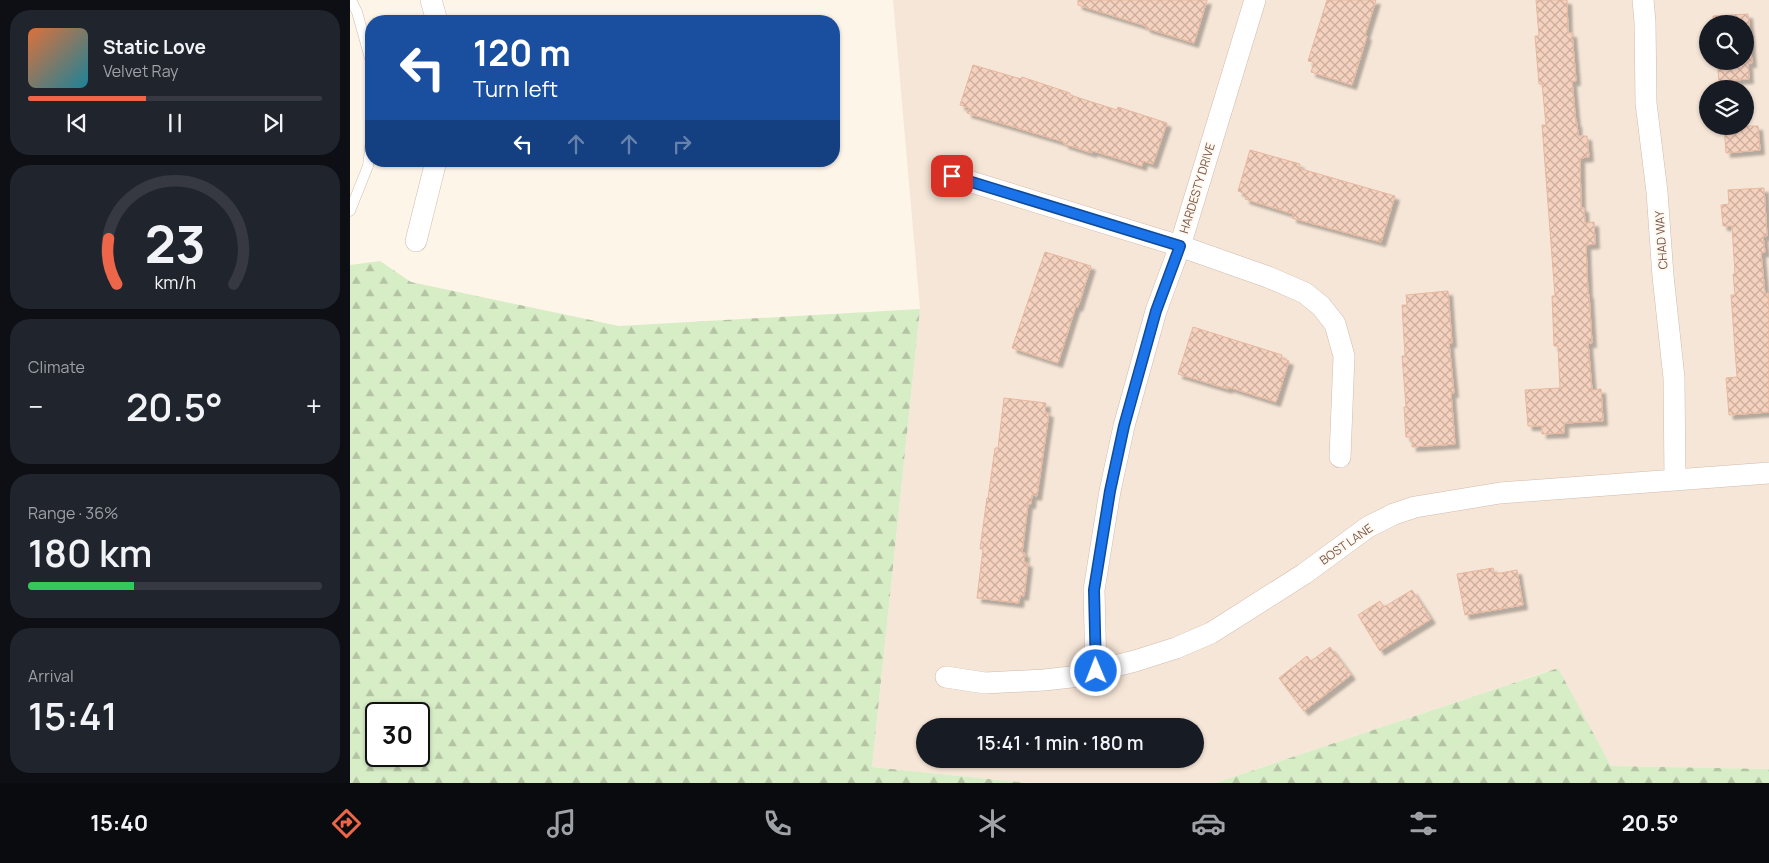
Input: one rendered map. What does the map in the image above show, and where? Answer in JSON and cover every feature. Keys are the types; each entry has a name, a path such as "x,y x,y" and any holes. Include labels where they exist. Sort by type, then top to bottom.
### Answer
{"street":[{"path":"431,0 435,15"},
{"name":"HARDESTY DRIVE","path":"1096,671 1094,590 1110,491 1124,426 1154,320 1180,246 1255,0"},
{"name":"CHAD WAY","path":"1644,0 1646,103 1657,192 1663,276 1674,378 1675,480"},
{"path":"416,241 434,167"},
{"path":"952,176 1180,246 1268,276 1305,293 1321,306 1335,324 1344,356 1340,457"},
{"name":"BOST LANE","path":"946,677 985,683 1071,677 1176,648 1211,633 1304,574 1368,527 1394,514 1415,507 1500,493 1769,473"}],"lane":[{"path":"351,0 357,12 365,41"},
{"path":"350,211 368,167"}],"shaded area":[{"path":"893,0 1769,0 1769,769 1611,766 1557,668 1215,783 1029,783 872,767 920,309"}],"green space":[{"path":"380,261 411,282 619,326 920,309 872,767 1029,783 350,783 350,265"},
{"path":"1558,668 1611,766 1769,769 1769,783 1215,783"}],"building":[{"path":"1078,0 1207,0 1194,43 1078,5"},
{"path":"1327,0 1376,0 1352,85 1311,72 1314,62 1308,61"},
{"path":"1536,0 1567,0 1568,33 1572,33 1576,81 1572,81 1576,123 1578,136 1587,136 1589,157 1580,158 1581,208 1584,208 1585,223 1594,222 1595,244 1586,245 1592,343 1588,343 1592,390 1601,389 1603,421 1564,423 1564,433 1542,434 1542,426 1528,426 1525,390 1560,388 1558,346 1554,346 1552,296 1555,296 1542,125 1546,125 1542,84 1539,84 1535,36 1539,36"},
{"path":"973,65 1021,79 1022,77 1117,110 1118,107 1167,123 1153,164 1143,161 1142,166 1093,151 1092,153 1064,144 1064,142 967,113 969,108 960,105"},
{"path":"1718,70 1748,70 1749,79 1719,80"},
{"path":"1754,126 1758,126 1760,150 1726,153 1725,135 1754,135"},
{"path":"1250,150 1300,164 1298,168 1395,196 1381,242 1292,218 1293,214 1245,199 1246,194 1238,191"},
{"path":"1764,188 1767,236 1763,236 1765,252 1761,253 1765,294 1768,293 1769,308 1769,412 1729,415 1726,378 1737,377 1731,295 1735,295 1733,274 1735,274 1732,226 1723,226 1721,205 1729,204 1728,190"},
{"path":"1045,252 1091,266 1058,363 1012,348"},
{"path":"1448,291 1452,343 1449,343 1454,393 1451,393 1455,444 1412,447 1412,437 1406,437 1402,356 1405,356 1402,305 1407,305 1406,295"},
{"path":"1193,327 1282,355 1281,358 1289,361 1276,402 1178,374"},
{"path":"1004,398 1046,403 1045,412 1049,413 1037,496 1032,495 1031,504 1028,504 1022,553 1025,553 1024,562 1028,563 1024,596 1020,595 1019,603 977,598 983,549 980,549 995,448 998,448"},
{"path":"1493,568 1495,574 1517,570 1523,605 1465,615 1457,574"},
{"path":"1412,590 1431,619 1380,651 1358,615 1380,601 1384,607"},
{"path":"1330,647 1351,675 1304,711 1279,678 1307,656 1311,661"}],"route":[{"path":"952,176 1180,246 1156,311 1124,426 1110,491 1094,590 1096,671"}]}
